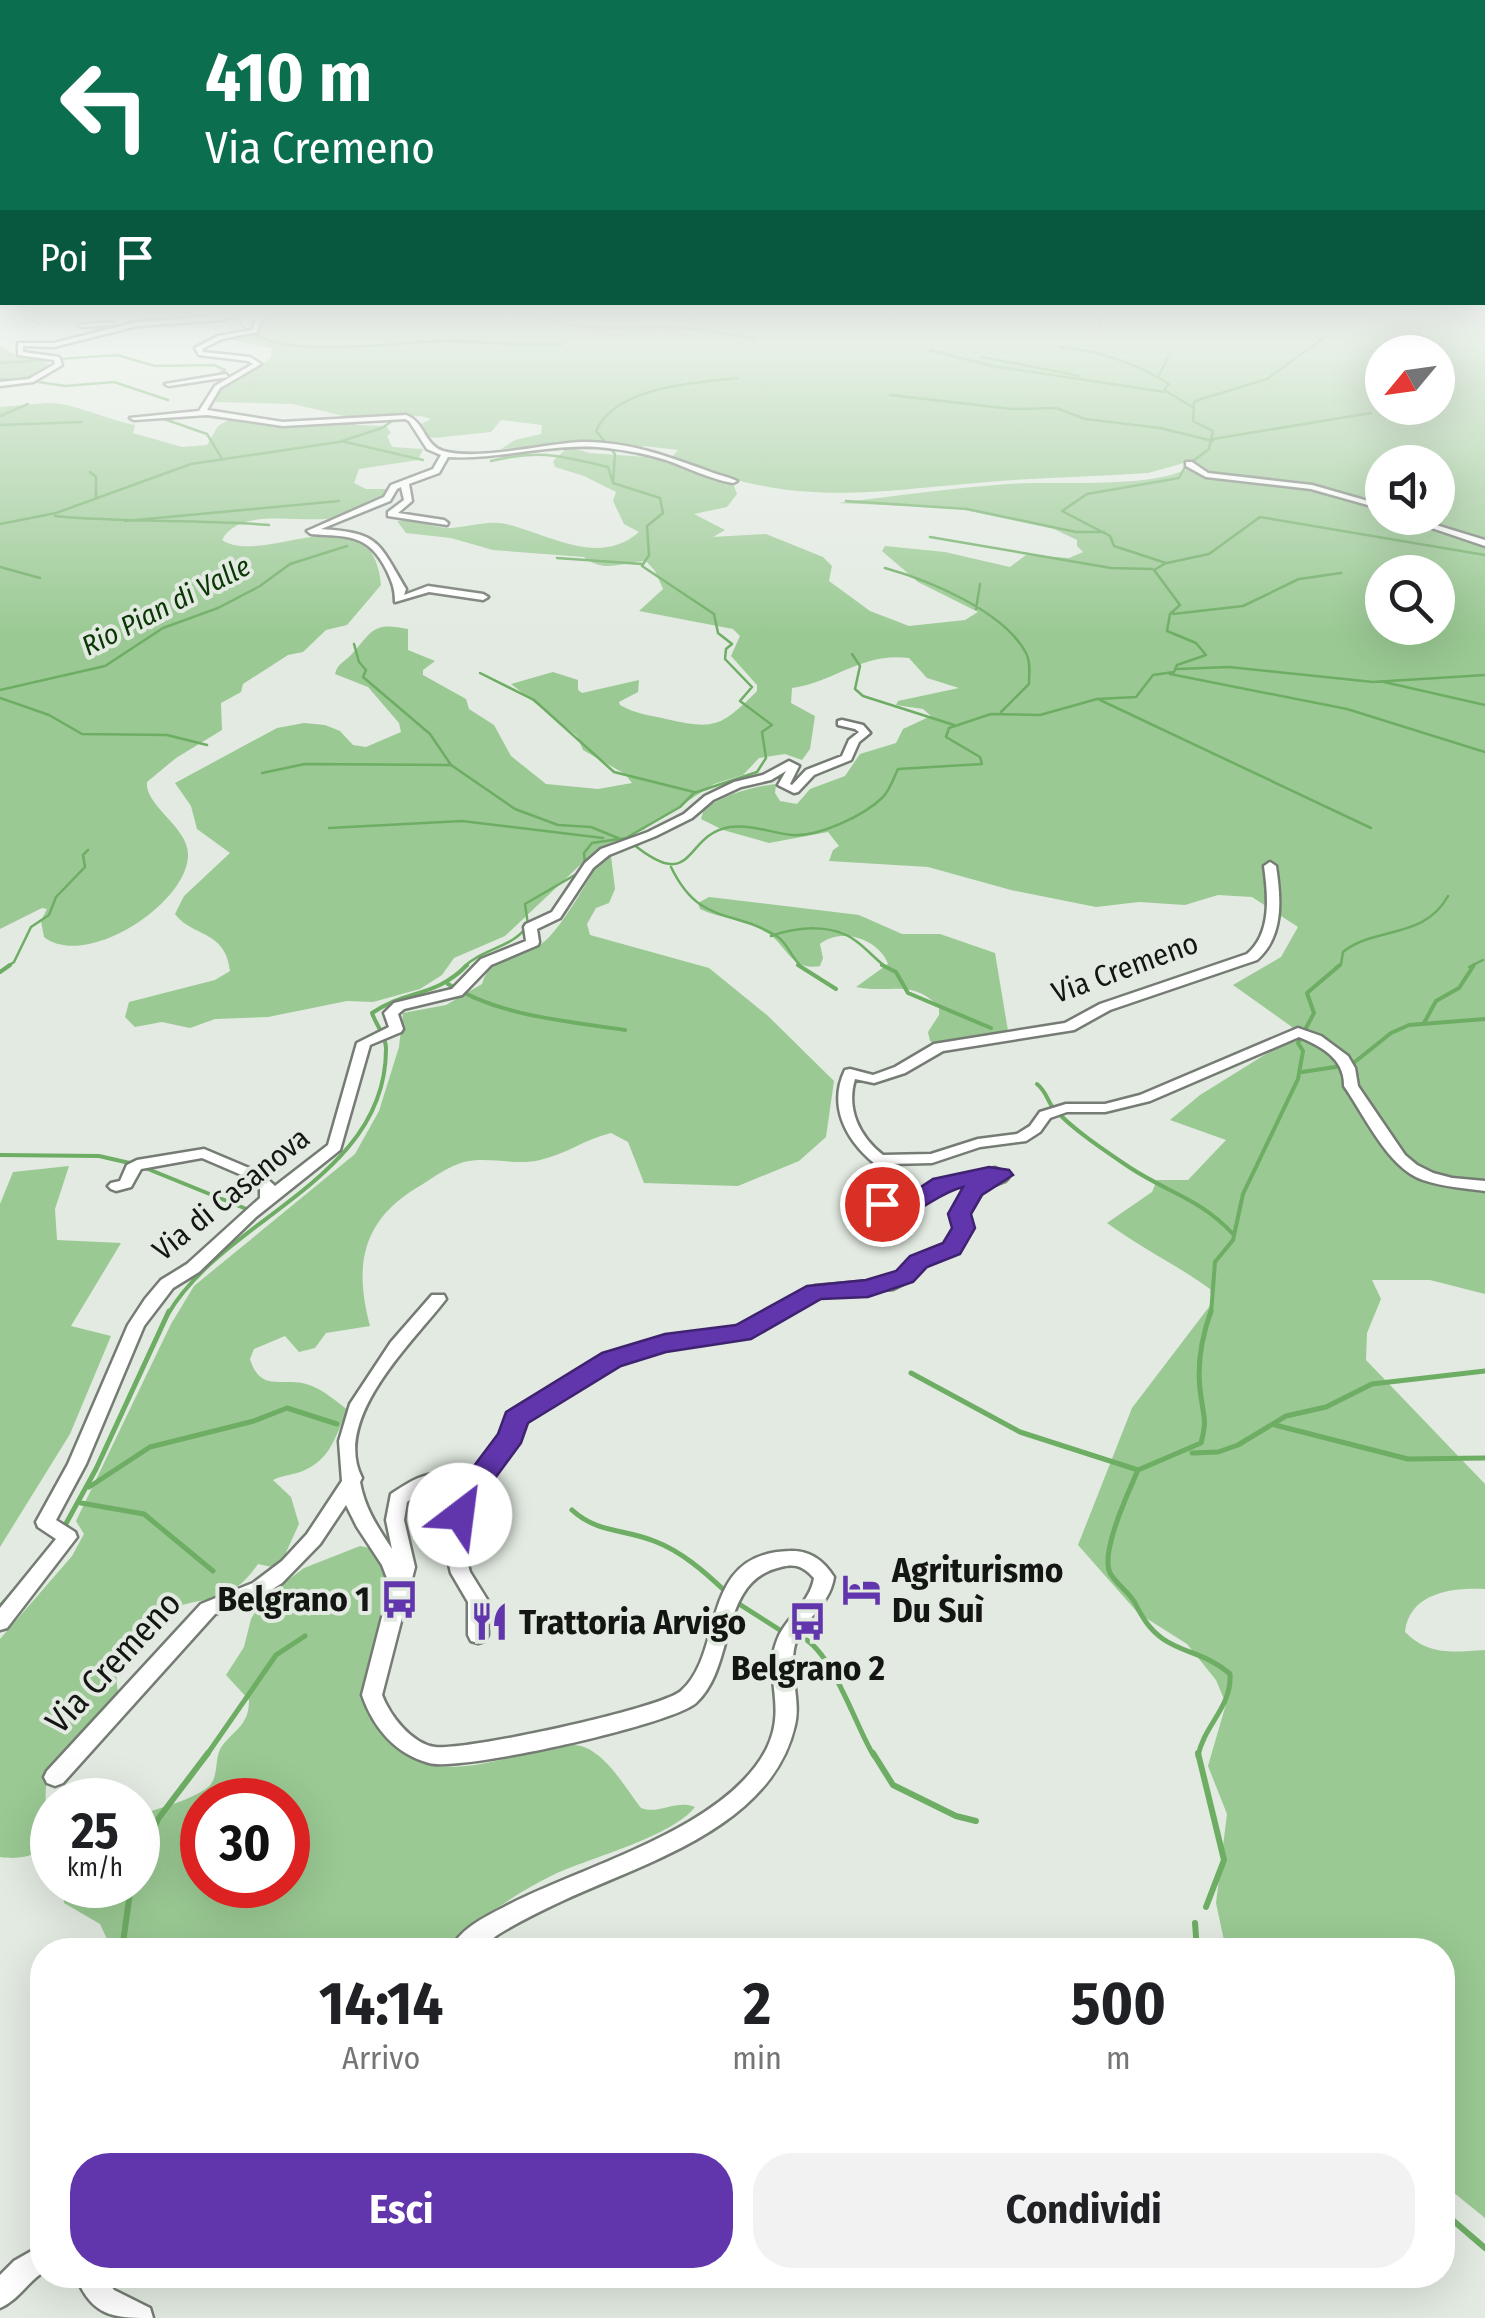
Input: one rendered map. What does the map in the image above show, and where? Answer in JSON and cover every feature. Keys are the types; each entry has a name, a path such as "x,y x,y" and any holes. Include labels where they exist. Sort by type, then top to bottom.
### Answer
{"street":[{"path":"261,421 333,421"},
{"path":"414,421 432,450 446,453 596,445 662,456 702,474 733,481"},
{"path":"446,453 436,471 393,488 388,499 311,531 346,534 377,547 402,588 396,600 431,589 483,596 468,600"},
{"path":"464,462 477,454"},
{"path":"1190,464 1206,475 1312,487 1365,501"},
{"path":"405,484 408,501 391,514 444,523"},
{"path":"1455,534 1485,543"},
{"name":"Via di Casanova","path":"0,1622 68,1537 45,1522 77,1464 136,1325 167,1284 193,1268 336,1147 358,1057 364,1044 396,1024 391,1013 399,1006 457,992 486,962 532,942 530,926 556,914 596,858 605,852 688,816 724,790 767,778 789,764 794,766 784,785 794,790 798,781 820,766 847,758 854,740 865,734 859,727 842,723"},
{"name":"Via Cremeno","path":"880,1160 861,1147 843,1109 850,1073 874,1079 939,1047 1069,1028 1105,1007 1252,957 1262,950 1270,922 1270,866"},
{"path":"460,1515 468,1509 478,1482 511,1436 516,1419 529,1407 551,1398 612,1359 665,1343 742,1333 816,1292 868,1288 904,1276 919,1262 952,1249 964,1228 960,1214 972,1190 1001,1175 942,1184 903,1210 890,1212 864,1188 882,1166 880,1160 932,1158 978,1143 1021,1138 1035,1130 1044,1114 1066,1108 1105,1108 1145,1098 1298,1032 1308,1034 1347,1062 1353,1079 1351,1086 1390,1148 1411,1169 1426,1178 1485,1186"},
{"path":"116,1186 126,1184 137,1165 204,1153 256,1176 268,1187 268,1202"},
{"path":"401,1593 379,1540 356,1506 348,1440 375,1376 410,1326 438,1299"},
{"name":"Via Cremeno","path":"55,1777 208,1609 222,1600 260,1588 293,1560 328,1522 353,1478"},
{"path":"478,1634 478,1600 461,1573 452,1539 460,1515 458,1494 441,1482 417,1484 398,1498 395,1520 405,1567 372,1695 396,1732 414,1748 434,1756 673,1708 699,1685 725,1604 745,1578 765,1564 796,1558 808,1560 824,1577 818,1598 789,1628 782,1652 786,1721 774,1755 755,1786 704,1824 506,1918 478,1938"},
{"path":"0,2296 30,2266"},
{"path":"97,2288 105,2299 140,2318"}],"green space":[{"path":"0,421 122,421 135,425 133,433 182,447 207,445 218,426 226,421 288,426 352,421 357,425 386,426 392,447 423,449 418,460 359,469 354,483 366,489 389,489 385,496 353,511 334,518 272,518 242,523 222,540 241,546 314,537 338,536 359,541 374,556 381,585 347,625 326,630 303,652 288,655 243,684 241,692 221,703 222,730 176,758 147,782 152,799 186,844 184,873 172,892 132,926 84,945 62,945 44,937 41,921 47,909 42,908 0,929"},
{"path":"427,421 500,421 491,432 426,436 421,424"},
{"path":"511,421 1365,421 1365,425 1455,425 1455,421 1485,421 1485,1294 1430,1280 1372,1280 1381,1299 1367,1333 1366,1360 1485,1484 1485,1589 1459,1589 1434,1595 1415,1609 1405,1632 1432,1649 1485,1650 1485,2218 1455,2194 1455,1938 1223,1938 1216,1903 1227,1814 1208,1766 1226,1704 1216,1680 1187,1644 1138,1613 1078,1545 1132,1408 1212,1303 1210,1289 1107,1223 1152,1192 1157,1180 1188,1180 1226,1140 1170,1120 1200,1095 1295,1036 1292,1027 1233,985 1281,957 1298,927 1252,897 1218,895 1185,905 1139,902 1096,907 1011,890 928,867 829,861 839,846 828,832 769,843 723,830 701,819 704,809 721,799 766,785 776,784 775,793 780,801 797,804 810,789 845,776 860,754 896,743 903,729 931,716 923,709 896,705 898,701 959,688 927,678 909,658 892,657 792,688 791,703 815,716 810,749 802,760 785,754 759,758 743,775 714,784 643,830 597,849 505,936 454,958 442,975 420,989 373,1002 347,1001 268,1017 215,1019 190,1028 162,1022 135,1027 125,1017 129,1002 215,980 230,971 222,948 175,914 184,896 230,853 197,829 191,806 175,783 277,728 304,723 325,725 340,731 353,745 366,747 401,732 399,723 368,687 335,674 374,630 387,626 408,629 408,650 435,661 423,670 423,675 466,699 469,709 494,725 511,756 546,784 598,789 632,783 625,774 583,750 577,736 511,684 553,672 578,680 582,693 639,680 638,692 619,702 620,705 643,714 696,724 725,719 757,691 757,685 731,656 740,636 733,629 639,611 663,589 646,561 606,566 584,557 493,550 451,538 406,533 397,521 451,528 499,523 574,545 608,547 639,532 624,524 613,501 616,492 555,467 553,461 568,447 590,453 661,458 734,486 737,494 727,507 694,514 725,530 713,537 766,534 823,557 832,566 829,581 870,611 909,626 965,620 978,612 918,582 882,551 885,546 945,552 1010,567 1026,555 1069,558 1083,552 1077,540 1054,529 955,508 838,503 1008,484 1134,481 1181,472 1197,463 1191,461 1148,473 828,493 754,484 715,473 672,457 678,450 644,446 633,450 602,443 501,449 515,440 541,434 542,425"},
{"path":"611,856 615,889 609,903 596,908 587,924 590,935 709,968 768,1016 834,1081 826,1137 799,1161 738,1186 644,1183 628,1142 611,1133 540,1160 464,1162 403,1197 375,1227 363,1262 370,1326 326,1333 315,1348 299,1352 285,1336 254,1349 250,1359 260,1377 312,1386 348,1410 322,1459 305,1470 273,1480 291,1497 299,1524 283,1559 272,1567 258,1564 234,1589 177,1607 140,1631 122,1655 117,1683 120,1697 48,1778 30,1778 30,1854 0,1857 0,1639 72,1556 84,1534 76,1521 171,1324 194,1286 355,1154 379,1111 399,1047 403,1013 446,1005 482,984 486,974 500,961 545,941 599,862"},
{"path":"709,897 859,915 902,934 940,934 995,953 1008,1031 998,1036 936,1044 930,1041 928,1032 939,1015 939,1007 929,998 910,990 856,987 888,964 868,942 848,936 829,939 820,944 820,966 802,965 760,929 700,909 698,903"},
{"path":"69,1166 55,1209 57,1240 121,1243 71,1326 111,1336 70,1434 0,1547 0,1204 13,1172"},
{"path":"360,1546 375,1549 392,1580 391,1598 363,1692 396,1745 414,1759 434,1766 456,1767 561,1746 584,1747 609,1765 641,1808 695,1807 684,1818 650,1837 555,1874 525,1890 461,1938 106,1938 100,1924 73,1908 160,1908 160,1808 180,1801 180,1908 310,1908 310,1778 214,1778 220,1750 244,1721 248,1708 249,1700 226,1675 244,1647 251,1619 263,1599 304,1568"}],"waterway":[{"path":"170,421 207,434 221,457"},
{"path":"342,441 392,421"},
{"path":"603,421 596,431 615,454 613,483"},
{"path":"1103,421 1160,428 1211,440"},
{"path":"1193,421 1213,431 1211,440"},
{"path":"1213,439 1321,421"},
{"path":"0,425 82,422"},
{"path":"1102,532 1062,511 1087,494 1179,478 1185,467 1209,449 1211,440"},
{"path":"0,524 56,513 191,464 342,441"},
{"path":"342,441 423,460"},
{"path":"491,461 550,455 608,467 613,483"},
{"path":"90,472 96,477 96,498"},
{"path":"585,864 584,853 592,843 626,838 680,807 694,793 757,772 766,758 762,732 772,725 740,701 752,687 725,659 726,649 732,644 718,633 714,614 642,566 649,555 647,526 663,513 660,498 613,483"},
{"path":"131,520 339,501"},
{"path":"846,501 967,509 1076,532 1102,532"},
{"path":"55,516 131,520"},
{"path":"1167,563 1209,554 1260,517 1485,555"},
{"path":"125,521 131,520"},
{"path":"131,520 269,525"},
{"path":"633,844 668,864 679,863 715,832 730,827 792,835 827,829 875,804 888,791 898,769 982,764 980,757 946,737 949,728 991,714 1040,715 1097,699 1136,697 1153,675 1174,672 1177,665 1206,655 1196,643 1167,631 1170,614 1180,605 1154,570 1166,563 1114,546 1110,536 1102,532"},
{"path":"930,537 1111,568 1152,569"},
{"name":"Rio Pian di Valle","path":"0,690 105,666 163,628 218,608 260,586 290,564 347,546"},
{"path":"557,558 642,564"},
{"path":"0,567 40,578"},
{"path":"885,568 922,580 976,607"},
{"path":"1173,614 1243,606 1299,579 1341,573"},
{"path":"976,607 980,584"},
{"path":"976,607 1001,624 1028,657 1029,684 1001,712"},
{"path":"354,644 359,662 366,670 363,677 430,734 451,765 515,809 558,825 591,827 618,838"},
{"path":"852,654 860,666 855,689 863,696 954,725"},
{"path":"1177,669 1229,667 1373,682 1485,675"},
{"path":"480,673 534,700 614,772 694,792"},
{"path":"1170,674 1347,709 1485,752"},
{"path":"1384,682 1485,705"},
{"path":"0,698 49,715 82,734 167,735 207,745"},
{"path":"1100,700 1371,828"},
{"path":"262,773 305,764 450,765"},
{"path":"329,828 462,821 603,838"},
{"path":"7,967 14,962 31,927 49,915 56,897 85,867 83,855 88,850"},
{"path":"671,867 682,886 706,908 774,935"},
{"path":"464,967 522,933 528,925 525,904 580,872"},
{"path":"1336,967 1341,964 1343,952 1370,938 1426,920 1448,896"},
{"path":"774,935 803,929 836,931 856,941 886,967"},
{"path":"774,935 802,967"},
{"path":"1469,967 1483,960"},
{"path":"0,972 10,965"},
{"path":"168,1314 194,1280 299,1194 360,1131 379,1093 386,1048 372,1013 444,983 467,965"},
{"path":"798,965 836,989"},
{"path":"882,965 886,967"},
{"path":"1211,1314 1215,1262 1233,1240 1243,1194 1298,1079 1303,1051 1298,1043 1314,1013 1307,993 1340,965"},
{"path":"1424,1023 1436,1001 1459,988 1474,965"},
{"path":"886,967 896,972 908,993 991,1028"},
{"path":"448,984 511,1010 625,1030"},
{"path":"1351,1065 1391,1033 1409,1025 1485,1019"},
{"path":"1302,1072 1342,1066"},
{"path":"1037,1084 1054,1109 1080,1133 1143,1176 1209,1212 1234,1235"},
{"path":"0,1155 99,1156 134,1164"},
{"path":"143,1167 249,1210"},
{"path":"63,1529 96,1469 169,1311"},
{"path":"1138,1470 1201,1443 1204,1420 1199,1364 1211,1311"},
{"path":"1192,1453 1218,1452 1238,1445 1286,1416 1326,1407 1372,1384 1485,1371"},
{"path":"911,1373 1020,1432 1138,1470"},
{"path":"89,1487 150,1447 254,1421 287,1408 337,1424"},
{"path":"1275,1425 1408,1459 1485,1458"},
{"path":"1138,1470 1117,1521 1109,1551 1110,1573 1158,1635 1230,1674 1227,1696 1198,1755"},
{"path":"81,1503 144,1514 213,1571"},
{"path":"572,1510 591,1523 674,1550 726,1592"},
{"path":"0,1607 17,1588"},
{"path":"736,1602 783,1632"},
{"path":"797,1635 821,1654 874,1756"},
{"path":"206,1756 276,1655 305,1636"},
{"path":"160,1816 208,1753"},
{"path":"873,1753 893,1785 956,1816 976,1821"},
{"path":"1198,1755 1224,1860 1206,1907"},
{"path":"124,1938 128,1908"},
{"path":"1195,1923 1196,1938"},
{"path":"1455,2222 1485,2248"}],"place":[{"name":"Agriturismo Du Suì","path":"862,1590"},
{"name":"Belgrano 1","path":"400,1599"},
{"name":"Belgrano 2","path":"808,1621"},
{"name":"Trattoria Arvigo","path":"489,1622"}],"route":[{"path":"460,1515 468,1509 478,1482 511,1436 516,1419 529,1407 551,1398 612,1359 665,1343 742,1333 800,1297 816,1292 886,1285 919,1262 952,1249 964,1228 960,1214 972,1190 1001,1175 942,1184 903,1210 890,1212 882,1204"}]}
